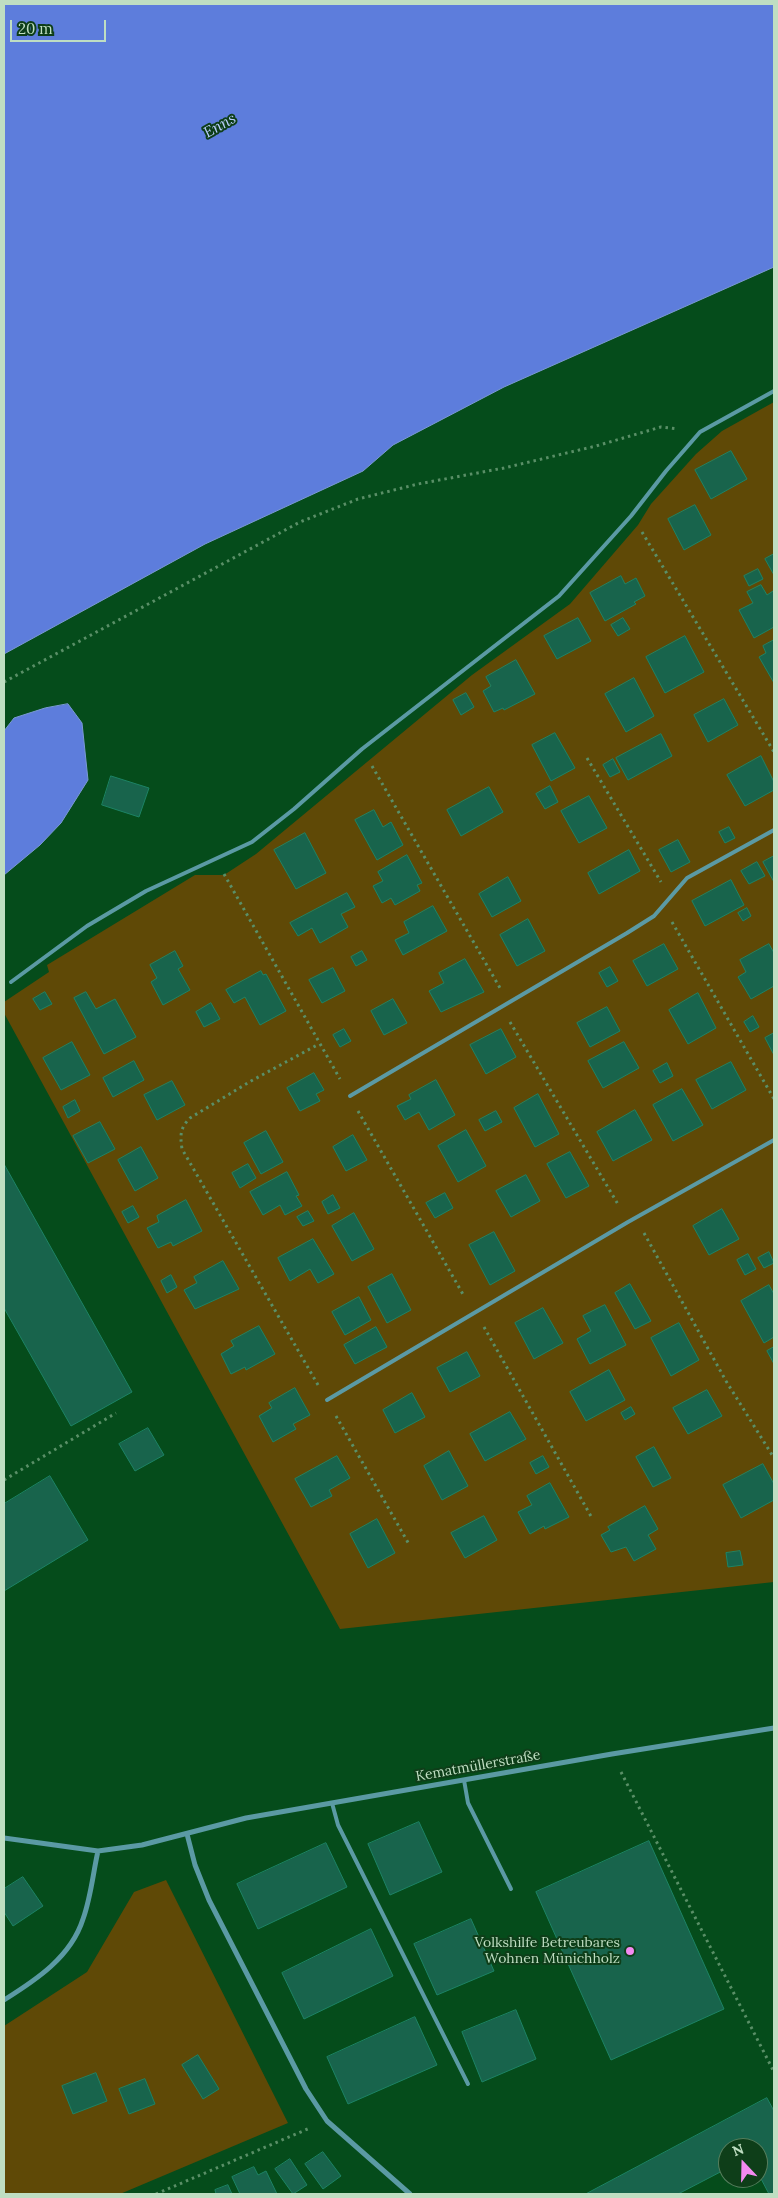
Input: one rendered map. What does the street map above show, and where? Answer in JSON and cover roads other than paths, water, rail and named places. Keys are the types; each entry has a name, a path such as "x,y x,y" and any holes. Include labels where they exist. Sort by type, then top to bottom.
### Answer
{"street":[{"name":"Kematmüllerstraße","path":"4,1838 98,1851 142,1845 246,1818 612,1754 774,1728"},
{"path":"187,1834 195,1865 209,1900 306,2090 327,2121 410,2194"},
{"path":"4,2000 54,1965 70,1945 83,1920 98,1851"}],"lane":[{"path":"11,982 87,926 146,891 187,870 218,859 252,842 294,810 362,749 559,596 631,516 666,471 700,432 774,391"},
{"path":"350,1096 509,1004 648,920 664,905 687,878 774,830"},
{"path":"327,1400 628,1222 774,1140"},
{"path":"464,1780 468,1803 511,1889"},
{"path":"332,1803 338,1825 468,2084"}],"water":[{"name":"Enns","path":"4,4 774,4 774,267 504,387 393,445 363,471 205,544 4,654"},
{"path":"68,704 82,723 88,780 61,823 40,845 4,875 4,731 14,718 45,708"}],"place":[{"name":"Volkshilfe Betreubares Wohnen Münichholz","path":"630,1951"}]}
